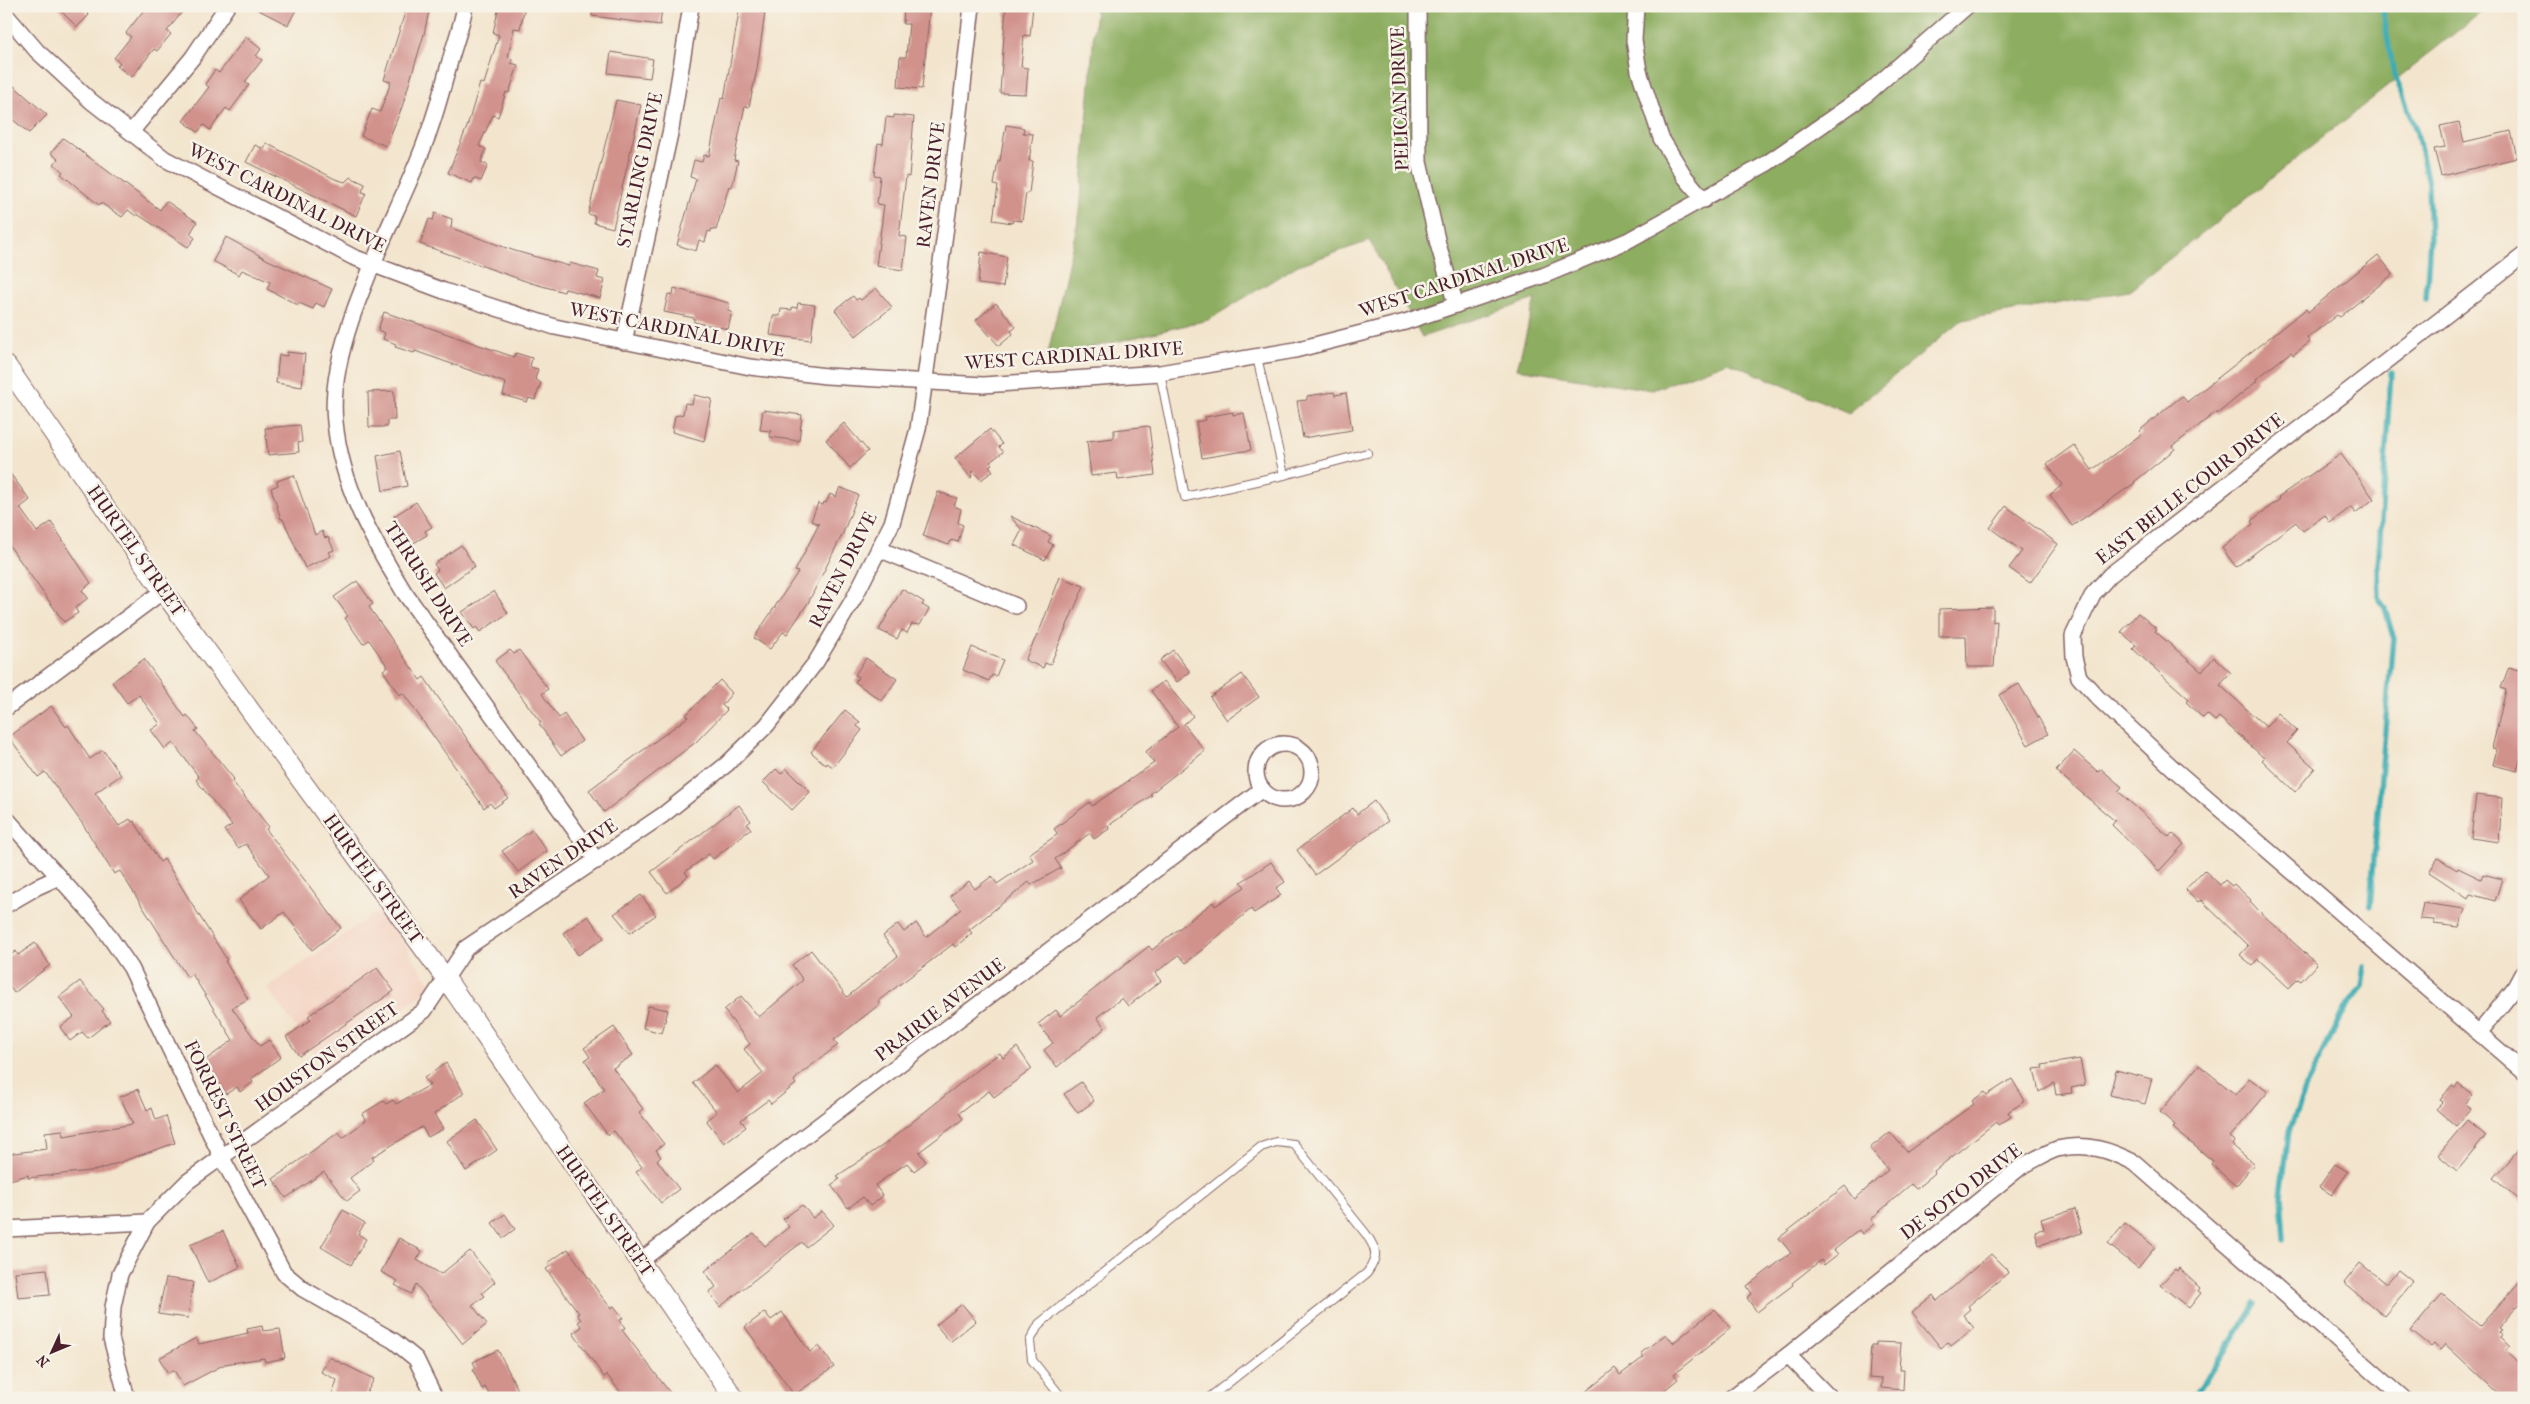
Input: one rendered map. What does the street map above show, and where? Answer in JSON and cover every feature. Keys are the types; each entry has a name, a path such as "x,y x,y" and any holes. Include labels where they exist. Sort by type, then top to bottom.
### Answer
{"street":[{"path":"131,132 193,57 228,6"},
{"path":"374,265 420,157 438,105 465,6"},
{"name":"STARLING DRIVE","path":"624,342 671,129 691,6"},
{"name":"RAVEN DRIVE","path":"446,979 466,948 664,815 727,764 767,725 816,662 879,550 892,523 918,429 952,183 972,6"},
{"name":"PELICAN DRIVE","path":"1418,6 1419,162 1438,244 1456,305"},
{"path":"1636,6 1634,40 1639,71 1661,138 1685,177 1704,200"},
{"name":"WEST CARDINAL DRIVE","path":"6,14 37,51 91,101 165,158 353,257 374,265 444,291 555,327 750,367 826,376 982,385 1160,373 1295,350 1405,322 1545,275 1627,241 1766,164 1868,93 1968,6"},
{"name":"EAST BELLE COUR DRIVE","path":"2524,255 2110,575 2094,594 2081,616 2073,636 2074,657 2079,677 2098,698 2175,770 2524,1072"},
{"name":"THRUSH DRIVE","path":"374,265 352,318 335,386 334,421 342,463 356,506 376,546 404,592 597,861"},
{"name":"HURTEL STREET","path":"6,365 163,591 446,979 734,1398"},
{"path":"879,550 1016,606"},
{"path":"6,708 163,591"},
{"name":"PRAIRIE AVENUE","path":"640,1261 1262,789"},
{"name":"FORREST STREET","path":"6,818 100,923 131,968 222,1158 284,1274 303,1289 394,1340 416,1359 434,1398"},
{"path":"6,905 59,877"},
{"path":"2479,1033 2516,987 2524,972"},
{"name":"HOUSTON STREET","path":"147,1222 187,1182 424,1011 446,979"},
{"name":"DE SOTO DRIVE","path":"1731,1398 1788,1355 2022,1166 2057,1149 2084,1147 2109,1150 2135,1164 2403,1398"},
{"path":"6,1229 147,1222"},
{"path":"127,1398 111,1338 113,1307 120,1274 147,1222"},
{"path":"1788,1355 1830,1398"}],"lane":[{"path":"1257,357 1284,475"},
{"path":"1160,373 1185,496 1284,475 1367,453"},
{"path":"1062,1398 1032,1360 1030,1342 1039,1324 1261,1147 1276,1142 1294,1144 1366,1234 1376,1249 1374,1263 1366,1273 1209,1398"}],"shaded area":[{"path":"381,909 432,986 327,1070 267,988"}],"green space":[{"path":"1096,6 2489,6 2129,291 1962,320 1849,413 1728,362 1652,390 1517,369 1535,299 1422,337 1370,241 1298,265 1208,320 1047,358 1080,212"}],"building":[{"path":"56,6 81,6 89,15 77,27"},
{"path":"147,6 187,6 167,31 171,34 157,51 154,49 132,77 117,66 120,63 114,58 131,37 126,33"},
{"path":"251,6 298,6 288,25"},
{"path":"407,6 430,6 424,34 402,107 386,146 361,136 372,109 380,112 391,82 384,80"},
{"path":"499,6 525,6 520,29 514,28 508,57 512,59 511,63 518,65 509,93 506,92 498,117 493,115 479,146 486,149 481,162 488,165 481,181 474,178 472,183 448,173 467,127 480,83 484,84 499,35 493,33"},
{"path":"593,6 662,8 660,25 592,16"},
{"path":"740,6 761,6 760,12 765,13 757,69 749,107 745,106 734,160 738,161 732,187 729,186 716,230 711,229 711,232 708,231 705,242 699,240 696,251 677,245 696,179 690,177 694,160 702,162 704,155 709,156 721,98 724,99"},
{"path":"904,6 930,6 922,89 898,87 900,57 906,57 909,24 903,24"},
{"path":"1006,6 1033,6 1030,36 1024,35 1021,67 1028,68 1026,94 1000,93"},
{"path":"246,37 261,49 256,56 262,60 245,82 249,85 230,111 226,108 210,130 204,125 198,132 183,121 209,87 205,84 215,70 219,73"},
{"path":"611,52 653,59 650,78 608,73"},
{"path":"6,79 47,115 29,133 6,114"},
{"path":"616,100 641,105 613,228 594,223 595,216 588,214"},
{"path":"894,115 914,117 909,177 906,176 899,236 907,237 903,270 876,266 884,205 877,204 880,176 874,175 878,143 883,144 886,117 894,118"},
{"path":"2459,122 2464,142 2511,131 2517,158 2441,176 2434,149 2445,147 2440,126"},
{"path":"1006,125 1024,128 1023,133 1033,134 1029,161 1033,161 1029,193 1026,193 1022,221 1013,220 1012,223 993,220 998,186 994,185"},
{"path":"63,138 160,210 166,201 197,222 190,234 195,238 188,247 137,214 136,216 128,210 122,217 101,203 99,205 61,174 63,172 54,164 58,159 51,153"},
{"path":"266,143 335,179 345,182 350,177 365,184 362,192 366,193 356,216 246,162 255,145 264,149"},
{"path":"435,213 452,219 451,228 515,251 569,266 570,263 599,271 597,278 605,280 600,298 565,289 564,292 531,283 420,244 429,219 433,220"},
{"path":"226,237 268,260 332,289 324,307 316,303 313,309 299,303 298,305 267,289 270,282 242,270 239,275 213,261"},
{"path":"981,252 1007,257 1003,287 978,284"},
{"path":"2378,255 2393,274 2340,317 2337,315 2307,338 2310,342 2293,355 2291,352 2256,379 2257,381 2217,414 2216,412 2173,446 2175,449 2135,483 2072,526 2050,495 2062,485 2047,464 2074,445 2092,470 2142,434 2139,431 2182,396 2187,402 2306,309 2308,312"},
{"path":"674,288 729,303 728,311 732,312 728,329 694,322 694,318 664,312 668,294 673,295"},
{"path":"876,288 892,307 856,336 835,310 853,296 856,300 859,298 861,300"},
{"path":"798,303 815,305 811,340 770,335 773,316 780,316 781,309 792,310 792,307 797,308"},
{"path":"996,303 1016,327 1011,331 1013,334 999,346 976,320"},
{"path":"384,312 514,357 516,353 532,358 530,367 538,369 535,379 541,383 535,400 529,398 527,402 503,395 506,383 415,351 414,353 395,347 396,344 383,339 385,333 378,330"},
{"path":"287,352 305,354 302,387 276,383 279,355 287,356"},
{"path":"394,391 395,420 387,420 387,427 369,427 368,392"},
{"path":"1334,392 1335,395 1346,393 1352,430 1303,438 1297,401 1307,400 1307,396"},
{"path":"694,395 712,399 704,441 672,432 675,416 683,414 685,403 692,404"},
{"path":"763,410 802,415 799,441 770,437 771,431 760,430"},
{"path":"1233,412 1233,415 1244,413 1251,450 1202,458 1196,422 1206,420 1205,417"},
{"path":"844,423 868,451 850,468 826,440"},
{"path":"300,425 302,442 298,443 299,452 268,455 265,428"},
{"path":"1149,426 1155,475 1118,480 1117,473 1091,476 1087,441 1114,438 1114,430"},
{"path":"990,429 1002,444 999,447 1003,452 990,462 992,464 989,466 993,471 981,480 973,471 971,478 955,458"},
{"path":"400,451 407,486 383,491 377,456"},
{"path":"2341,454 2374,499 2355,513 2351,507 2330,523 2325,515 2303,531 2296,522 2236,567 2222,548 2253,524 2251,521 2280,499 2278,497"},
{"path":"6,468 30,500 20,508 37,532 51,522 91,583 82,590 88,598 75,608 78,613 64,622 6,541"},
{"path":"294,475 315,535 322,531 325,538 328,537 334,550 329,552 331,556 305,568 283,519 281,519 271,488 278,485 277,481"},
{"path":"840,487 858,495 843,533 808,603 787,634 783,632 770,649 754,638 798,572 795,571 819,524 811,521 818,503 823,505 824,502 826,503 830,494 836,497"},
{"path":"938,492 957,498 954,506 961,509 958,523 963,525 958,542 951,540 949,545 923,536"},
{"path":"416,502 432,527 425,531 427,535 412,544 394,516"},
{"path":"2006,506 2058,544 2030,583 2009,568 2022,551 1990,528"},
{"path":"1010,516 1051,536 1048,542 1053,545 1045,560 1014,545 1022,530"},
{"path":"461,545 475,566 444,588 434,573 438,570 434,564"},
{"path":"1060,577 1084,586 1050,665 1045,663 1043,668 1025,660 1041,627"},
{"path":"357,581 373,604 369,607 420,680 424,677 508,798 494,808 490,803 484,808 403,693 399,695 383,670 388,667 369,640 363,644 345,618 348,616 334,597"},
{"path":"902,589 924,602 922,605 929,609 920,625 912,624 907,633 902,630 897,639 879,630"},
{"path":"494,591 508,613 480,632 476,627 474,629 462,612"},
{"path":"1993,607 1993,622 1997,621 1994,667 1967,667 1966,636 1939,636 1939,609"},
{"path":"2138,613 2157,629 2155,631 2202,672 2214,657 2231,673 2220,685 2266,727 2278,713 2297,731 2287,743 2315,768 2295,792 2262,760 2264,758 2219,717 2215,721 2207,714 2203,718 2186,702 2189,699 2133,649 2136,645 2121,632"},
{"path":"972,647 1003,660 996,676 992,675 989,681 963,670"},
{"path":"510,650 514,654 519,650 548,689 542,694 559,718 564,714 582,741 561,756 539,724 541,723 495,661"},
{"path":"1173,650 1190,672 1177,682 1160,660"},
{"path":"866,658 897,679 882,701 855,682 858,677 855,675"},
{"path":"144,659 185,717 187,715 198,729 195,731 234,779 232,781 269,827 266,829 341,928 312,950 284,912 261,929 239,900 269,875 246,844 238,848 224,830 232,825 196,780 199,777 173,743 165,749 151,730 160,724 139,695 127,703 112,682"},
{"path":"2509,667 2524,672 2524,712 2519,730 2524,731 2524,746 2517,771 2493,765 2497,749 2492,748 2506,690 2501,688"},
{"path":"1242,674 1259,697 1227,720 1210,697"},
{"path":"720,680 732,693 722,705 727,710 696,742 604,812 589,790 688,717 686,715"},
{"path":"1164,681 1193,716 1184,724 1205,751 1150,794 1152,795 1108,826 1109,829 1094,839 1090,833 1055,859 1061,868 1031,885 1029,882 969,930 972,933 955,947 953,944 878,1001 880,1004 834,1040 838,1045 799,1075 794,1081 796,1084 771,1104 768,1100 741,1120 746,1127 724,1143 706,1120 717,1112 693,1083 715,1065 738,1093 763,1073 744,1049 750,1044 724,1010 741,996 759,1017 803,980 792,965 811,950 847,997 898,956 883,936 898,924 904,932 916,923 926,937 961,909 950,896 969,881 975,889 992,876 997,884 1033,860 1029,854 1058,834 1054,829 1090,802 1092,806 1154,763 1145,752 1178,727 1151,691"},
{"path":"2019,684 2048,734 2028,745 1999,695"},
{"path":"51,706 66,727 68,725 90,759 103,750 121,775 95,793 119,826 130,819 132,822 134,821 160,862 164,859 227,960 225,961 248,999 232,1008 260,1046 269,1040 281,1057 251,1079 253,1082 240,1092 237,1087 226,1094 203,1062 233,1040 192,974 187,977 120,871 114,874 82,823 45,772 38,777 9,737"},
{"path":"845,710 860,722 857,726 862,730 833,767 827,763 826,765 811,752"},
{"path":"2074,751 2098,772 2101,769 2122,787 2118,791 2169,837 2172,833 2184,844 2159,871 2112,825 2115,821 2056,771"},
{"path":"786,768 810,792 792,810 763,782 776,769 781,774"},
{"path":"2476,795 2502,798 2499,842 2471,838"},
{"path":"1374,801 1388,821 1315,875 1297,850 1353,808 1357,814"},
{"path":"739,805 751,821 747,824 751,829 713,859 709,854 685,872 688,876 667,893 651,872"},
{"path":"532,830 547,851 518,872 502,851"},
{"path":"2438,858 2457,870 2458,868 2481,879 2483,874 2502,879 2495,901 2470,894 2468,898 2429,872"},
{"path":"1271,862 1285,882 1276,888 1281,895 1254,913 1251,909 1186,963 1179,955 1155,973 1161,981 1128,1006 1122,998 1097,1017 1105,1028 1057,1067 1044,1050 1053,1043 1038,1024 1056,1010 1060,1016 1149,946 1152,950 1213,902 1215,906 1245,887 1241,882"},
{"path":"2204,870 2220,885 2225,880 2232,886 2234,884 2251,900 2260,912 2317,964 2301,981 2298,979 2289,988 2258,959 2252,965 2240,955 2248,946 2201,900 2198,902 2185,890"},
{"path":"641,895 656,915 630,933 614,914"},
{"path":"2423,903 2465,909 2459,927 2434,924 2434,920 2420,919"},
{"path":"588,916 604,938 578,955 563,933"},
{"path":"35,943 50,965 14,993 6,981 6,958 16,951 18,955"},
{"path":"377,968 394,991 299,1056 286,1037 311,1020 308,1016"},
{"path":"80,981 104,1009 102,1011 110,1021 88,1038 82,1032 70,1041 60,1027 74,1017 59,997"},
{"path":"648,1006 668,1010 662,1033 643,1028"},
{"path":"614,1027 633,1055 613,1068 643,1109 639,1112 664,1144 656,1150 661,1157 657,1160 679,1189 661,1203 636,1172 642,1167 614,1131 608,1135 584,1103 604,1089 585,1060 590,1057 584,1048"},
{"path":"1017,1047 1032,1069 994,1097 989,1091 959,1113 963,1119 919,1152 926,1162 914,1171 907,1163 875,1185 883,1196 870,1206 863,1197 848,1208 831,1185 840,1179 837,1176 885,1144 983,1065 1000,1053 1003,1058"},
{"path":"2080,1059 2085,1085 2071,1088 2072,1093 2056,1095 2054,1083 2039,1092 2034,1069 2043,1068 2042,1065"},
{"path":"446,1063 464,1093 434,1114 443,1129 428,1137 422,1127 372,1157 374,1160 350,1178 360,1191 347,1201 324,1172 286,1198 273,1179 339,1132 343,1138 366,1120 362,1114 383,1101 386,1104 393,1100 396,1104 430,1085 424,1078"},
{"path":"2199,1065 2236,1095 2249,1078 2268,1092 2230,1137 2235,1141 2232,1145 2254,1164 2236,1186 2211,1164 2213,1161 2173,1128 2175,1125 2160,1112"},
{"path":"2116,1070 2152,1079 2145,1104 2110,1095"},
{"path":"2012,1079 2025,1101 2008,1112 2011,1117 1998,1125 1996,1122 1934,1171 1935,1173 1916,1189 1911,1184 1871,1219 1874,1224 1862,1234 1859,1230 1834,1250 1838,1254 1824,1265 1821,1260 1792,1283 1793,1285 1757,1312 1747,1298 1752,1294 1747,1286 1791,1253 1779,1238 1845,1186 1855,1199 1888,1170 1870,1148 1890,1132 1907,1152 1974,1104 1972,1101 1985,1092 1987,1095"},
{"path":"1081,1082 1094,1101 1078,1113 1064,1094"},
{"path":"2458,1083 2473,1095 2465,1104 2471,1109 2456,1126 2436,1109 2443,1102 2440,1100 2452,1085 2455,1087"},
{"path":"138,1089 147,1110 152,1108 156,1120 166,1116 175,1143 98,1170 28,1178 28,1175 6,1181 6,1154 47,1149 45,1132 63,1130 64,1136 133,1124 120,1097"},
{"path":"477,1120 497,1150 466,1171 447,1141"},
{"path":"2467,1120 2486,1136 2457,1171 2438,1155"},
{"path":"2524,1144 2524,1204 2494,1178"},
{"path":"2335,1164 2348,1172 2332,1195 2319,1187"},
{"path":"802,1205 813,1218 822,1211 834,1225 806,1247 802,1242 720,1307 709,1292 716,1287 705,1271 754,1233 765,1246 789,1227 783,1219"},
{"path":"2075,1209 2082,1233 2039,1245 2035,1231 2044,1229 2041,1219"},
{"path":"343,1210 365,1223 358,1234 366,1239 351,1265 321,1247"},
{"path":"505,1214 515,1229 503,1238 492,1223"},
{"path":"2125,1223 2155,1247 2138,1268 2108,1244"},
{"path":"223,1231 240,1267 208,1283 190,1245"},
{"path":"399,1238 422,1251 417,1260 441,1274 470,1251 495,1282 482,1293 485,1296 472,1305 487,1324 463,1344 416,1284 411,1294 395,1285 398,1281 381,1272"},
{"path":"568,1249 602,1297 611,1308 614,1306 623,1318 620,1320 625,1328 622,1330 674,1398 625,1398 607,1375 604,1377 573,1333 582,1327 578,1322 581,1320 577,1314 579,1313 546,1269 550,1266 548,1263"},
{"path":"1991,1254 2009,1272 1968,1306 1970,1309 1963,1315 1974,1328 1951,1346 1948,1342 1941,1348 1912,1312 1933,1295 1937,1301"},
{"path":"2360,1263 2386,1284 2398,1270 2413,1282 2384,1316 2344,1283"},
{"path":"2179,1268 2200,1288 2198,1291 2201,1293 2189,1308 2160,1285 2175,1269 2177,1271"},
{"path":"47,1269 50,1295 18,1298 15,1272"},
{"path":"166,1278 193,1282 188,1318 158,1314"},
{"path":"2521,1280 2524,1282 2524,1299 2498,1328 2501,1330 2498,1332 2502,1335 2500,1337 2510,1347 2506,1350 2524,1367 2524,1398 2503,1398 2445,1344 2440,1350 2434,1344 2431,1347 2411,1331 2442,1294 2480,1326"},
{"path":"962,1304 976,1321 950,1342 936,1325"},
{"path":"1715,1309 1731,1328 1674,1374 1678,1379 1655,1398 1578,1398 1615,1368 1620,1375 1644,1357 1641,1353 1666,1334 1673,1343"},
{"path":"765,1312 771,1320 782,1312 810,1352 819,1346 834,1367 794,1395 745,1327"},
{"path":"262,1326 263,1331 280,1329 285,1358 265,1362 264,1358 225,1364 183,1386 174,1370 168,1373 159,1358 196,1338 199,1344 248,1333 247,1329"},
{"path":"1876,1342 1901,1343 1899,1370 1904,1370 1903,1390 1881,1388 1882,1379 1869,1378 1871,1345 1876,1345"},
{"path":"498,1350 522,1398 491,1398 485,1387 482,1389 473,1370 476,1368 473,1362"},
{"path":"329,1357 374,1379 364,1398 331,1398 337,1380 321,1372"}],"waterway":[{"path":"2382,6 2393,70 2417,133 2428,184 2430,238 2426,299"},
{"path":"2370,906 2393,637 2385,608 2379,599 2378,566 2391,373"},
{"path":"2284,1239 2281,1196 2289,1131 2307,1084 2346,1008 2362,987 2365,966"},
{"path":"2194,1398 2256,1303"}]}
